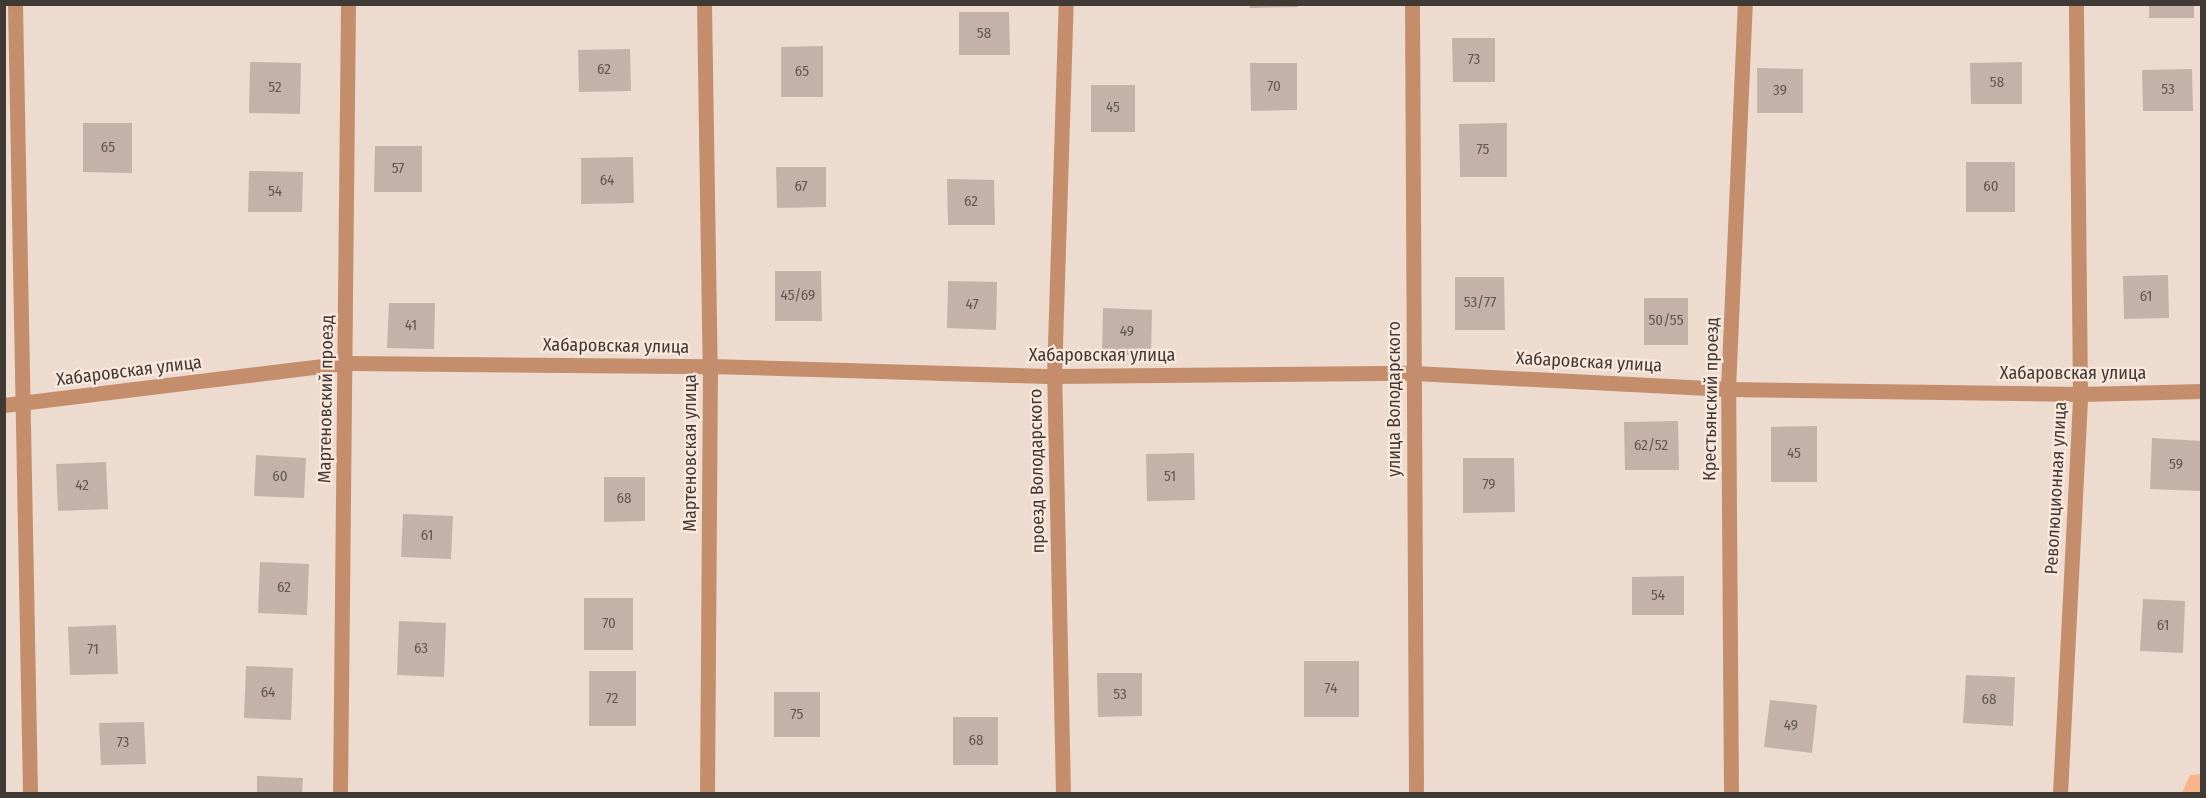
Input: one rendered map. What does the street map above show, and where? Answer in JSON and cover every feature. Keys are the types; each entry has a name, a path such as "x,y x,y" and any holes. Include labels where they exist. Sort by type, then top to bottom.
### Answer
{"street":[{"path":"15,4 25,404 30,794"},
{"name":"Мартеновский проезд","path":"340,794 347,363 348,4"},
{"name":"Мартеновская улица","path":"704,4 710,366 707,794"},
{"name":"проезд Володарского","path":"1064,794 1054,376 1066,4"},
{"name":"улица Володарского","path":"1412,4 1416,794"},
{"name":"Крестьянский проезд","path":"1731,794 1728,389 1745,4"},
{"name":"Революционная улица","path":"2060,794 2080,394 2076,4"},
{"name":"Хабаровская улица","path":"4,405 347,363 710,366 1054,376 1414,373 1728,389 2080,394 2202,390"}],"shaded area":[{"path":"2201,774 2201,793 2182,793 2190,775"}],"building":[{"path":"1250,4 1298,4 1298,7 1250,8"},
{"path":"2149,4 2194,4 2194,18 2149,18"},
{"path":"959,12 1009,12 1010,55 959,55"},
{"path":"1452,38 1495,38 1495,82 1453,82"},
{"path":"823,46 823,97 781,97 781,47"},
{"path":"630,49 631,91 579,92 578,50"},
{"path":"250,62 301,63 300,114 249,113"},
{"path":"2022,62 2022,104 1971,104 1970,63"},
{"path":"1250,63 1297,63 1297,110 1251,111"},
{"path":"1757,68 1803,69 1803,113 1757,113"},
{"path":"2192,69 2193,111 2143,111 2142,70"},
{"path":"1091,85 1135,85 1135,132 1091,132"},
{"path":"83,123 132,123 132,173 83,172"},
{"path":"1507,123 1507,177 1460,177 1459,124"},
{"path":"375,146 422,146 422,192 374,192"},
{"path":"633,157 634,203 581,204 581,158"},
{"path":"1966,162 2015,162 2015,212 1966,212"},
{"path":"776,167 826,167 826,207 777,208"},
{"path":"249,171 303,172 302,212 248,212"},
{"path":"947,179 994,180 995,225 948,225"},
{"path":"775,271 821,271 822,321 775,321"},
{"path":"2168,275 2169,318 2124,319 2123,276"},
{"path":"1455,277 1504,277 1505,330 1455,330"},
{"path":"948,281 997,282 996,330 947,328"},
{"path":"1644,298 1688,298 1688,345 1644,345"},
{"path":"389,303 435,303 434,349 387,348"},
{"path":"1103,308 1152,310 1151,356 1102,354"},
{"path":"1678,421 1679,470 1625,470 1624,422"},
{"path":"1817,426 1817,482 1771,482 1771,427"},
{"path":"2152,438 2202,441 2202,491 2150,489"},
{"path":"1194,453 1195,500 1147,501 1146,454"},
{"path":"256,455 306,458 304,498 254,496"},
{"path":"1463,458 1514,458 1515,512 1463,513"},
{"path":"106,462 108,509 58,511 56,464"},
{"path":"604,477 645,477 645,521 604,522"},
{"path":"403,514 453,516 451,559 401,557"},
{"path":"260,562 309,564 307,615 258,613"},
{"path":"1684,576 1684,615 1632,615 1632,577"},
{"path":"584,598 633,598 633,650 584,650"},
{"path":"2143,599 2185,601 2183,653 2140,651"},
{"path":"399,621 446,623 444,677 397,675"},
{"path":"116,625 118,674 70,675 68,627"},
{"path":"1304,661 1359,661 1359,717 1304,717"},
{"path":"246,666 293,668 291,720 244,718"},
{"path":"589,671 636,671 636,726 589,726"},
{"path":"1097,673 1142,673 1142,716 1098,717"},
{"path":"1966,675 2015,677 2013,726 1963,723"},
{"path":"774,692 820,692 820,737 774,737"},
{"path":"1770,700 1817,705 1812,753 1764,747"},
{"path":"953,717 998,717 998,765 953,765"},
{"path":"144,722 146,764 101,765 99,723"},
{"path":"257,776 303,778 302,794 257,794"}]}
